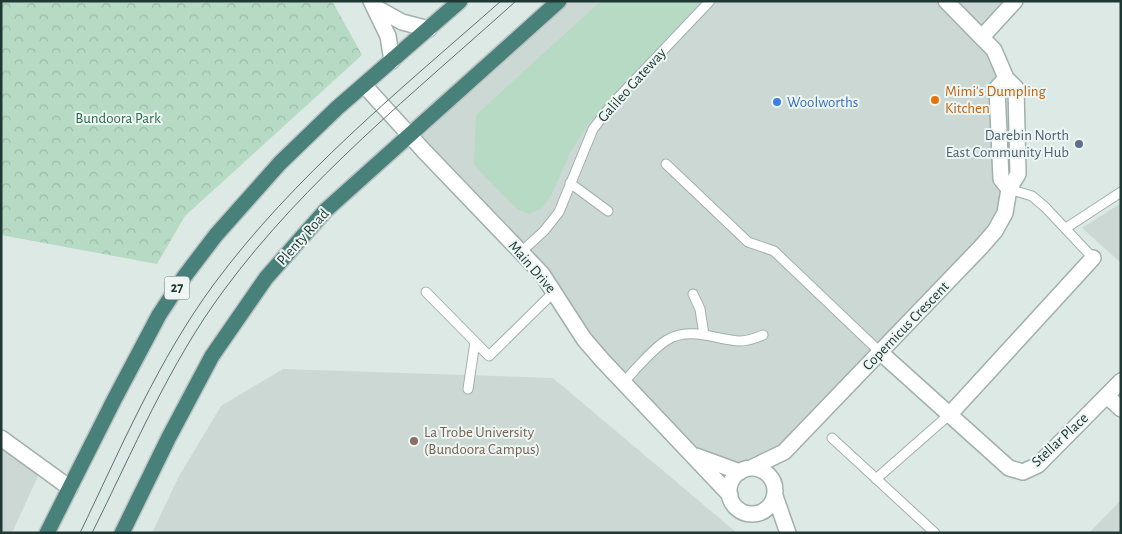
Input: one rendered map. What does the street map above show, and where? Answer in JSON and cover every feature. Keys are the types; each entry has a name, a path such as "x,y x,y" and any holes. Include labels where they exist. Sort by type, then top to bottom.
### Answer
{"highway":[{"name":"27","path":"48,533 155,324 184,277 216,235 280,163 364,85 460,1"},
{"name":"Plenty Road","path":"122,533 169,437 212,356 261,285 326,210 408,134 559,1"}],"street":[{"path":"946,1 994,50 1006,78 997,88 997,97 1001,179 1009,189"},
{"path":"982,36 1015,1"},
{"path":"373,4 402,22 429,28"},
{"path":"373,4 388,36 392,61"},
{"name":"Main Drive","path":"364,85 408,134 521,252 555,291 584,338 623,384 730,494"},
{"name":"Copernicus Crescent","path":"745,470 784,452 881,353 995,231 1005,213 1009,189"},
{"path":"950,414 1093,258"},
{"name":"Stellar Place","path":"881,353 1009,468 1023,472 1038,465 1121,381"},
{"path":"1107,396 1121,409"},
{"path":"1,438 70,488"},
{"name":"Copernicus Crescent","path":"774,489 784,452"},
{"name":"Main Drive","path":"692,455 745,470"},
{"path":"745,470 764,471 774,489 787,533 758,514 745,513 737,508 730,494 733,480 745,470"},
{"path":"758,514 770,507 774,489"}],"lane":[{"name":"Galileo Gateway","path":"521,252 544,231 559,212 593,129 614,102 710,1"},
{"path":"666,164 748,242 774,251 881,353"},
{"path":"570,183 608,211"},
{"path":"1009,189 1032,196 1066,228 1093,258"},
{"path":"1066,228 1121,192"},
{"path":"426,292 489,356 555,291"},
{"path":"693,294 700,309 704,335"},
{"path":"623,384 668,339 691,334 743,341 763,335"},
{"path":"468,389 475,342"},
{"path":"876,479 950,414"},
{"path":"832,438 935,533"}],"shaded area":[{"path":"558,1 1015,1 982,36 1006,78 997,88 1009,189 1002,219 784,452 751,468 692,455 409,134"},
{"path":"1121,203 1121,263 1082,228"},
{"name":"La Trobe University (Bundoora Campus)","path":"283,369 553,378 737,533 152,533 179,476 221,406"},
{"path":"1,448 39,474 12,533 1,533"},
{"path":"1121,500 1121,533 1089,533"}],"green space":[{"name":"Bundoora Park","path":"1,1 332,1 362,55 185,216 157,264 1,235"},
{"path":"601,1 702,1 588,124 571,151 551,196 542,208 529,214 517,209 474,165 476,115"}],"tram line":[{"path":"80,533 141,405 175,343 214,284 245,244 313,170 387,101 501,1"},
{"path":"92,533 153,408 186,348 204,318 256,249 290,211 362,138 516,1"}],"place":[{"name":"Mimi's Dumpling Kitchen","path":"935,100"},
{"name":"Woolworths","path":"777,102"},
{"name":"Darebin North East Community Hub","path":"1079,144"},
{"name":"La Trobe University (Bundoora Campus)","path":"414,441"}]}
